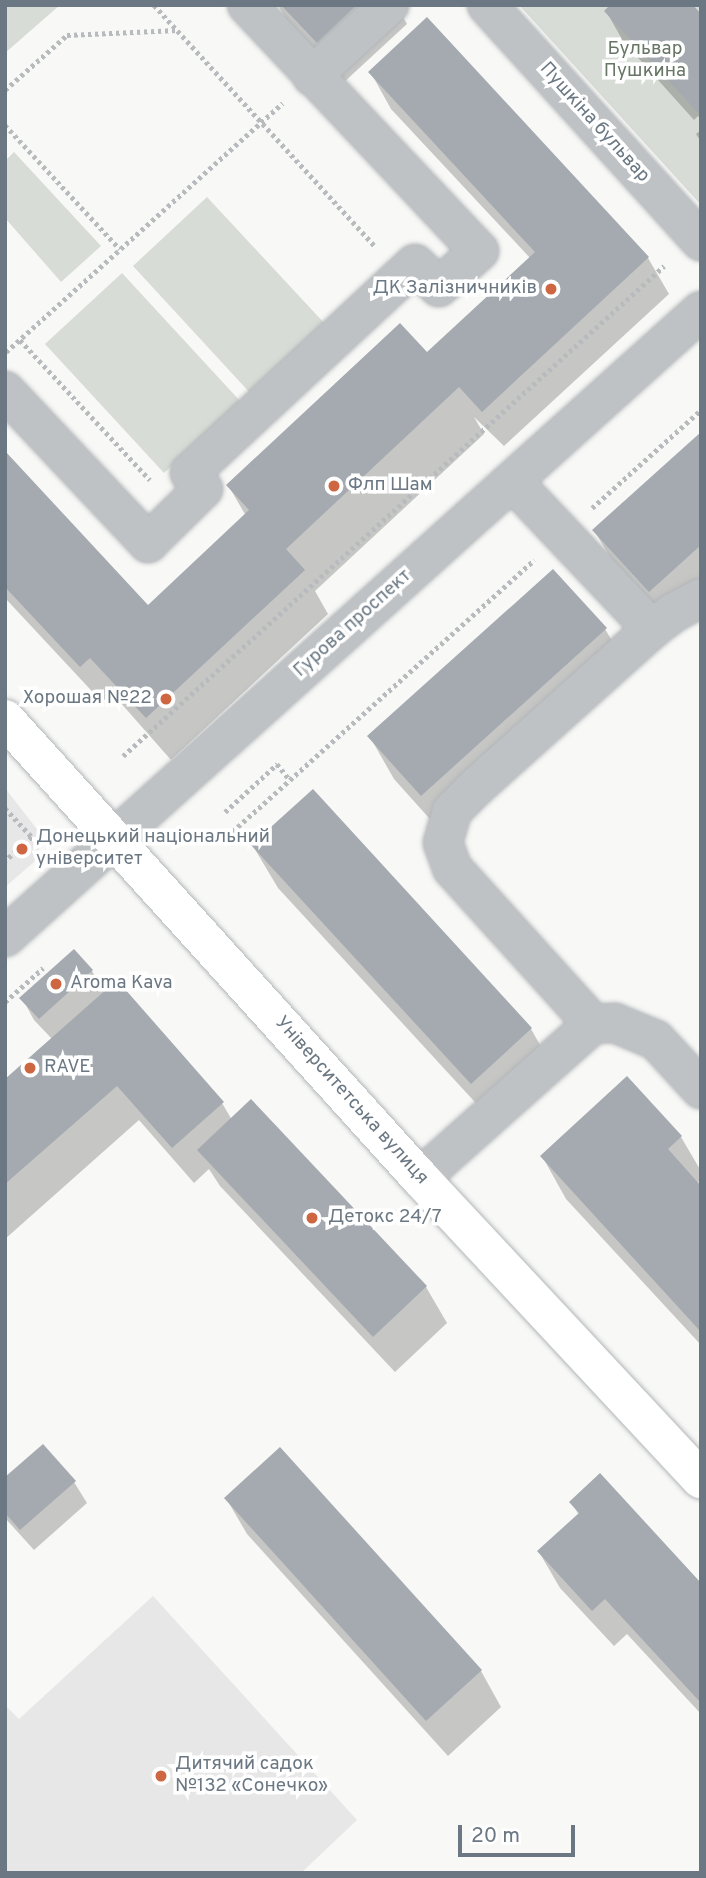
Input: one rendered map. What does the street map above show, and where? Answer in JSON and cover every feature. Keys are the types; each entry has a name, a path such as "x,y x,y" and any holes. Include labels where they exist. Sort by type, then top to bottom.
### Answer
{"main road":[{"name":"Університетська вулиця","path":"5,719 420,1178 701,1479"}],"street":[{"path":"5,391 148,542 204,489 190,473 402,275 415,264 439,286 479,250 247,5"},
{"path":"312,76 389,5"},
{"name":"Пушкіна бульвар","path":"487,5 701,241"},
{"name":"Гурова проспект","path":"5,937 701,311"},
{"path":"512,481 652,629"},
{"path":"593,1024 452,868 443,843 452,811 652,629 673,612 701,598"},
{"path":"420,1178 593,1024 615,1023 656,1040 701,1089"}],"path":[{"path":"154,5 402,275"},
{"path":"5,90 67,35 177,30"},
{"path":"5,353 312,76"},
{"path":"5,125 120,249"},
{"path":"123,756 664,266"},
{"path":"20,340 180,512"},
{"path":"222,841 701,410"},
{"path":"225,812 277,765 290,779"},
{"path":"5,808 32,837 5,861"},
{"path":"5,1002 43,968"}],"shaded area":[{"name":"Донецький національний університет","path":"5,788 43,837 34,862 5,887"},
{"name":"Дитячий садок №132 «Сонечко»","path":"153,1596 357,1820 301,1873 5,1873 5,1705 19,1719"}],"green space":[{"path":"5,5 60,5 5,53"},
{"name":"Бульвар Пушкина","path":"519,5 701,5 701,205"},
{"path":"14,152 101,246 61,282 5,218 5,161"},
{"path":"207,197 326,325 251,394 133,266"},
{"path":"122,273 241,402 164,473 45,344"}],"building":[{"path":"281,5 357,5 317,43"},
{"path":"610,5 693,5 701,14 701,116 604,11"},
{"path":"427,17 649,257 482,412 459,387 286,549 305,570 146,718 90,658 80,667 5,587 5,451 148,605 249,510 226,485 400,323 427,352 535,252 368,72"},
{"path":"701,432 701,545 649,592 592,530"},
{"path":"553,569 607,628 421,796 367,736"},
{"path":"313,789 532,1028 471,1084 251,845"},
{"name":"Aroma Kava","path":"74,949 93,970 39,1019 19,998"},
{"path":"117,980 224,1102 172,1148 117,1086 5,1184 5,1079"},
{"path":"627,1076 682,1136 668,1149 701,1186 701,1332 540,1156"},
{"name":"Детокс 24/7","path":"251,1099 427,1286 373,1337 197,1150"},
{"path":"43,1444 76,1481 20,1530 5,1513 5,1477"},
{"path":"280,1447 482,1670 426,1721 224,1498"},
{"path":"600,1473 701,1583 701,1703 605,1599 592,1611 537,1551 579,1513 569,1502"}],"place":[{"name":"ДК Залізничників","path":"551,289"},
{"name":"Флп Шам","path":"334,486"},
{"name":"Хорошая №22","path":"166,699"},
{"name":"Донецький національний університет","path":"22,849"},
{"name":"Aroma Kava","path":"56,984"},
{"name":"RAVE","path":"30,1068"},
{"name":"Детокс 24/7","path":"312,1218"},
{"name":"Дитячий садок №132 «Сонечко»","path":"161,1776"}]}
